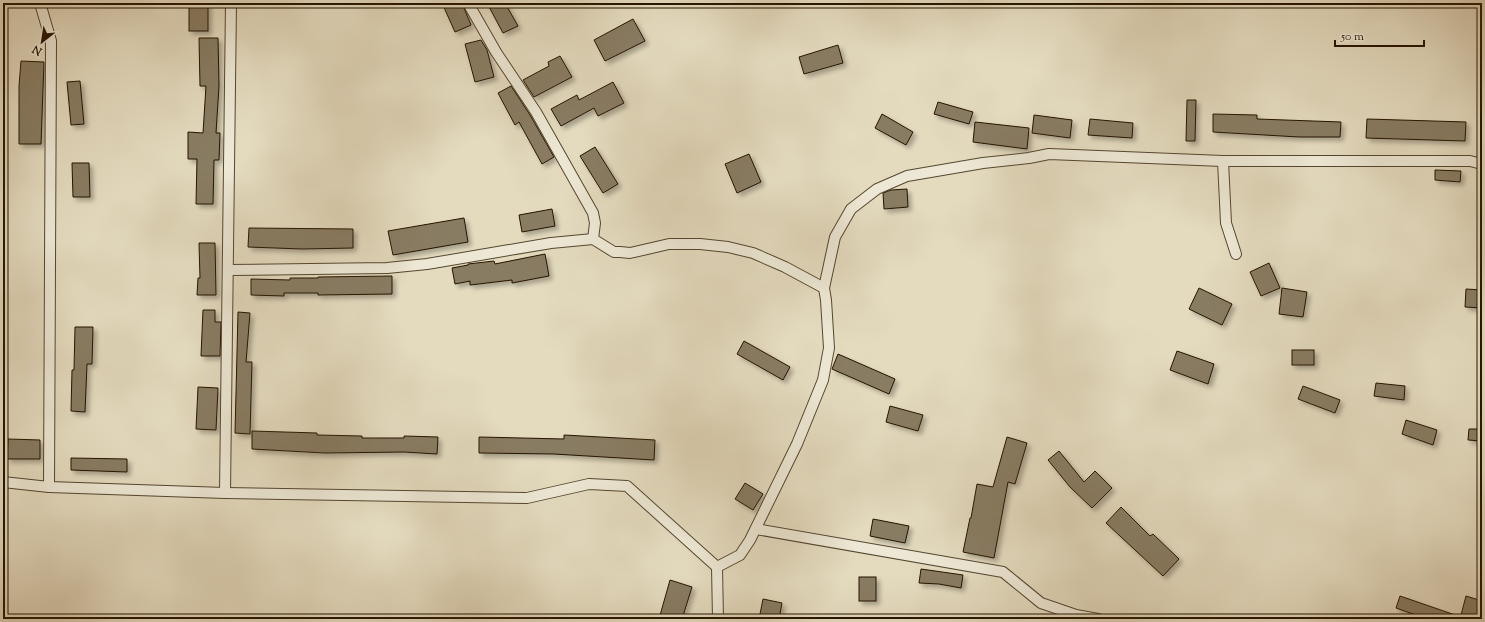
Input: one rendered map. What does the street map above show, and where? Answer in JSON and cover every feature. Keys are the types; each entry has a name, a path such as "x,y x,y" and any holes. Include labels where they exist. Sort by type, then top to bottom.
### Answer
{"street":[{"path":"40,3 50,41 49,486"},
{"path":"225,493 231,3"},
{"path":"468,3 496,52 536,112 593,213 595,223 593,239"},
{"path":"717,566 740,556 756,529 797,444 822,380 829,348 824,288 835,237 851,209 877,189 907,176 983,163 1029,158 1049,154 1223,161 1470,161 1482,164"},
{"path":"1223,161 1226,223 1236,254"},
{"path":"228,270 387,268 427,264 551,243 593,239 614,252 630,253 669,244 700,244 728,247 752,253 784,267 824,288"},
{"path":"3,482 49,486 225,493 527,498 589,484 627,486 717,566 718,619"},
{"path":"756,529 1004,572 1041,603 1076,615 1098,619"}],"building":[{"path":"189,3 208,3 208,31 189,31"},
{"path":"442,3 462,3 471,25 455,32"},
{"path":"487,3 505,3 518,26 503,33"},
{"path":"633,19 645,41 605,61 594,40"},
{"path":"199,38 218,38 219,86 216,133 220,133 219,160 214,160 213,204 196,204 197,159 188,159 188,132 203,133 206,86 200,86"},
{"path":"481,40 487,50 494,77 475,82 465,44"},
{"path":"838,45 843,63 804,74 799,57"},
{"path":"560,56 572,77 534,97 523,80 549,66 548,62"},
{"path":"21,61 44,62 41,144 19,144 19,86"},
{"path":"80,81 84,124 71,125 67,82"},
{"path":"613,82 624,103 598,116 594,108 561,126 551,109 577,95 579,100"},
{"path":"511,86 530,115 554,157 542,164 519,122 515,125 498,93"},
{"path":"1187,100 1196,100 1195,141 1186,141"},
{"path":"938,102 973,112 969,124 934,114"},
{"path":"882,114 913,132 906,145 875,128"},
{"path":"1213,114 1257,115 1257,119 1341,122 1340,137 1299,137 1213,132"},
{"path":"1034,115 1072,120 1070,138 1032,133"},
{"path":"1090,119 1133,123 1132,138 1088,135"},
{"path":"1367,119 1466,122 1465,141 1366,138"},
{"path":"975,122 1029,128 1027,149 973,142"},
{"path":"595,147 618,184 603,193 580,156"},
{"path":"749,154 761,182 737,193 725,164"},
{"path":"72,163 89,163 90,197 73,197"},
{"path":"1435,170 1461,171 1460,182 1435,180"},
{"path":"907,189 908,207 884,209 883,193 891,190"},
{"path":"552,209 555,226 522,232 519,215"},
{"path":"464,218 468,242 393,255 388,231"},
{"path":"249,228 353,229 353,248 302,249 248,247"},
{"path":"199,243 215,243 216,295 197,295 198,278 200,278"},
{"path":"545,254 549,276 512,283 512,280 470,285 470,281 455,284 452,268 468,264 494,261 495,264"},
{"path":"1269,263 1280,288 1261,296 1250,272"},
{"path":"392,276 392,294 318,295 318,293 284,293 284,296 251,295 251,279 290,280 290,278"},
{"path":"1199,288 1232,304 1222,325 1189,309"},
{"path":"1282,288 1307,292 1303,317 1279,314"},
{"path":"1466,289 1482,290 1482,308 1465,307"},
{"path":"203,310 215,310 215,322 221,322 220,356 201,356"},
{"path":"238,312 250,313 246,362 252,362 250,434 235,433"},
{"path":"75,327 93,327 92,364 87,364 85,412 71,411"},
{"path":"744,341 790,367 783,380 737,354"},
{"path":"1292,350 1314,350 1314,365 1292,365"},
{"path":"1177,351 1214,364 1208,384 1170,370"},
{"path":"838,354 895,379 889,394 832,369"},
{"path":"1376,383 1405,386 1404,400 1374,396"},
{"path":"1303,386 1340,400 1335,413 1298,399"},
{"path":"198,387 218,388 216,430 196,429"},
{"path":"890,406 923,415 918,431 886,422"},
{"path":"1406,420 1437,430 1433,445 1402,434"},
{"path":"1469,429 1482,429 1482,441 1468,440"},
{"path":"252,431 317,433 317,435 362,436 362,438 404,438 404,436 438,437 437,454 404,452 325,453 252,449"},
{"path":"564,435 655,440 654,460 554,454 479,453 479,437 564,439"},
{"path":"1007,437 1027,443 1015,484 1008,482 994,558 963,552 977,484 993,487"},
{"path":"8,439 40,440 40,459 7,459"},
{"path":"1059,451 1084,482 1095,471 1112,488 1092,508 1070,487 1048,460"},
{"path":"71,458 127,459 127,472 71,470"},
{"path":"745,483 763,494 753,510 735,499"},
{"path":"1121,507 1150,536 1153,534 1179,559 1163,576 1106,523"},
{"path":"873,519 909,526 905,543 870,536"},
{"path":"921,569 963,575 961,588 939,584 919,583"},
{"path":"859,577 876,577 876,601 859,601"},
{"path":"670,580 692,587 682,619 659,619"},
{"path":"1400,596 1461,617 1461,619 1427,619 1396,608"},
{"path":"1466,596 1482,601 1482,619 1474,619 1461,615"},
{"path":"763,599 782,603 779,619 759,619"}]}
